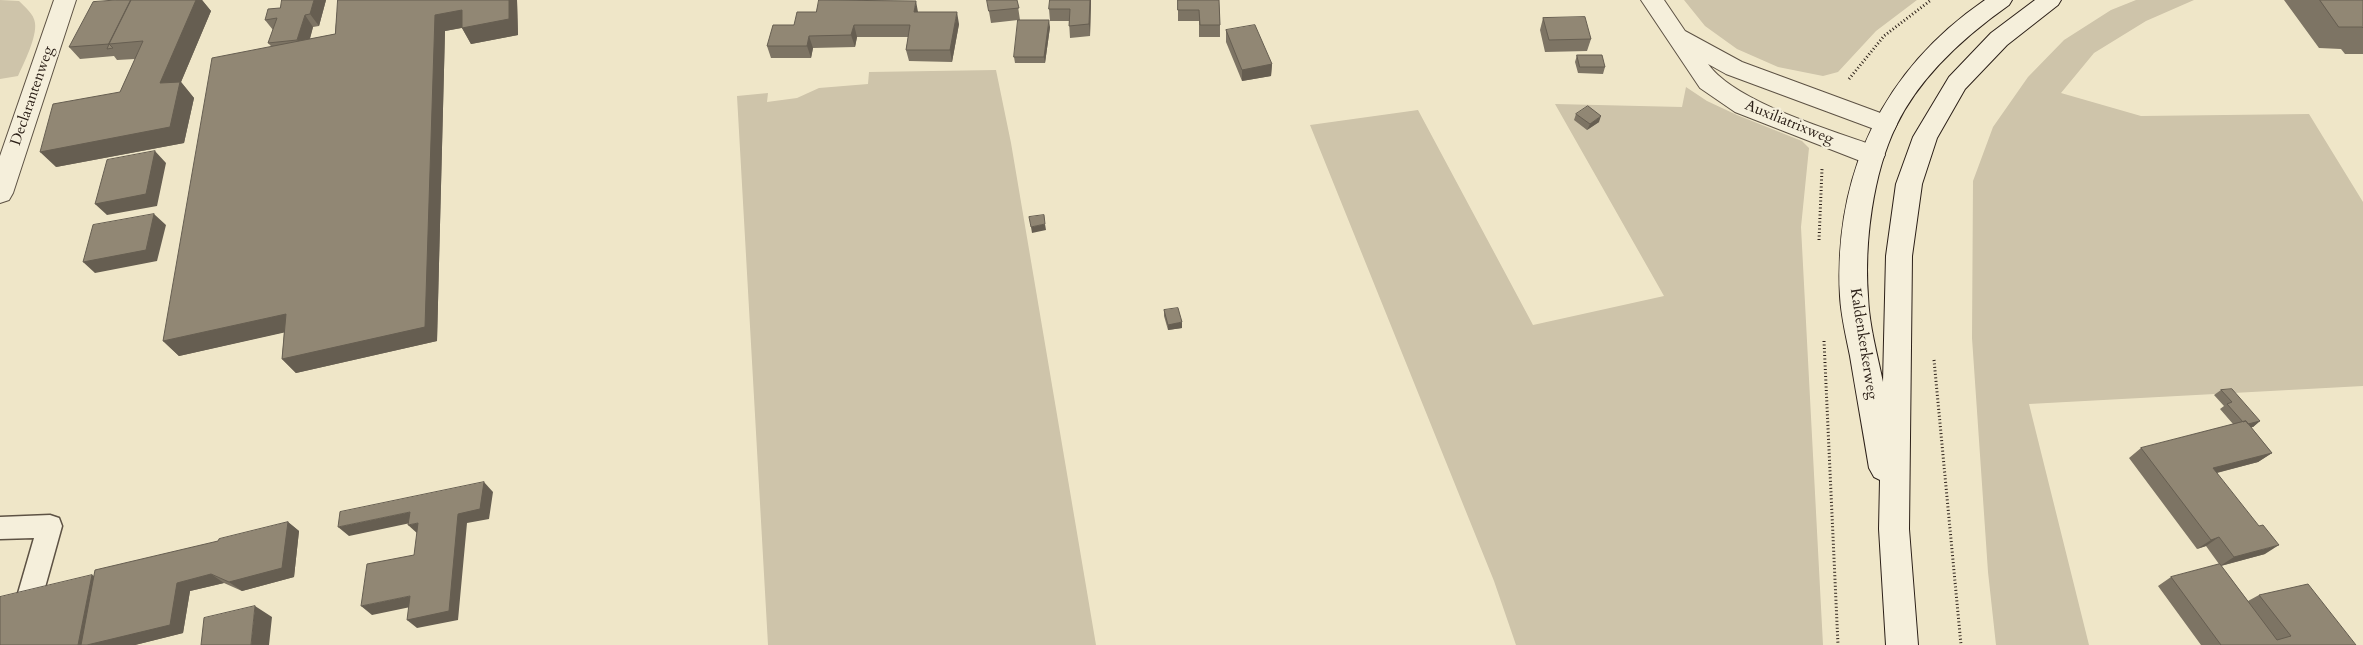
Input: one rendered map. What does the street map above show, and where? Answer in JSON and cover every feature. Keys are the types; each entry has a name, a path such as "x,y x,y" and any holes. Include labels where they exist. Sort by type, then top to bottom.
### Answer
{"main road":[{"name":"Declarantenweg","path":"0,193 65,0"},
{"name":"Auxiliatrixweg","path":"1652,0 1708,82 1744,106 1872,155 1918,155"},
{"name":"Kaldenkerkerweg","path":"1894,528 1854,296 1854,257 1859,216 1872,155 1885,124 1924,67 1969,22 2001,0"},
{"name":"Kaldenkerkerweg","path":"1902,645 1894,528 1899,256 1909,184 1918,155 1936,116 1957,83 1999,39 2050,0"},
{"name":"Auxiliatrixweg","path":"1675,34 1734,68 1885,124"},
{"path":"1885,124 1918,155"}],"lane":[{"path":"0,528 50,526 16,645"}],"path":[{"path":"1837,107 1849,80 1884,36 1931,0"},
{"path":"1819,242 1820,180 1827,139"},
{"path":"1824,340 1838,645"},
{"path":"1933,356 1961,645"}],"shaded area":[{"path":"0,0 19,1 33,17 35,29 30,50 18,76 0,79"},
{"path":"1684,0 1917,0 1876,31 1838,72 1823,76 1778,67 1737,49 1705,26"},
{"path":"2136,0 2194,0 2146,21 2094,53 2061,93 2141,116 2309,114 2363,202 2363,386 2029,404 2089,645 1996,645 1988,572 1972,338 1973,181 1993,127 2028,77 2064,40 2111,10"},
{"path":"996,70 1011,143 1096,645 768,645 737,96 768,93 767,102 797,98 819,88 868,84 869,72"},
{"path":"1686,87 1707,101 1802,141 1809,148 1801,227 1823,645 1516,645 1494,581 1310,125 1418,110 1533,325 1664,296 1555,104 1682,107"}],"building":[{"path":"131,0 109,44 69,47 93,2"},
{"path":"131,0 196,0 160,83 180,82 170,127 40,152 53,104 120,92 143,41 109,44"},
{"path":"282,0 314,0 310,14 305,15 297,40 268,43 277,18 265,20 268,9 280,8"},
{"path":"338,0 509,0 509,19 462,28 462,10 435,15 425,327 282,359 286,314 163,341 212,58 335,34"},
{"path":"819,0 916,1 914,12 957,12 950,50 906,50 910,25 854,25 851,35 809,36 807,46 767,46 773,25 794,25 797,12 816,12"},
{"path":"987,0 1017,0 1019,8 989,11"},
{"path":"1050,0 1090,0 1089,24 1069,26 1070,9 1049,9"},
{"path":"1178,0 1219,0 1220,25 1200,25 1199,10 1178,10"},
{"path":"2320,0 2363,0 2363,28 2339,27"},
{"path":"1585,17 1591,39 1549,40 1543,18"},
{"path":"1018,20 1049,20 1044,57 1014,57"},
{"path":"1255,25 1272,64 1242,70 1226,30"},
{"path":"1577,55 1602,55 1605,67 1580,67"},
{"path":"1588,106 1601,116 1590,124 1576,114"},
{"path":"155,151 146,194 95,204 107,160"},
{"path":"154,214 146,250 83,262 93,225"},
{"path":"1044,215 1045,224 1031,227 1029,217"},
{"path":"1178,308 1182,322 1168,325 1164,310"},
{"path":"2232,389 2260,421 2248,424 2246,421 2243,422 2227,404 2232,402 2221,390"},
{"path":"2246,421 2272,453 2213,468 2259,526 2263,525 2279,545 2234,557 2219,537 2211,540 2141,448"},
{"path":"484,482 480,509 458,514 449,611 407,620 410,596 361,606 367,564 414,555 418,523 408,525 410,512 338,527 340,512"},
{"path":"288,522 282,568 229,582 211,574 177,583 170,625 81,645 95,570 218,541 219,539"},
{"path":"2220,564 2277,640 2291,636 2259,595 2308,584 2356,645 2221,645 2171,577"},
{"path":"92,575 78,645 0,645 0,597"},
{"path":"255,606 251,645 201,645 204,618"}]}
